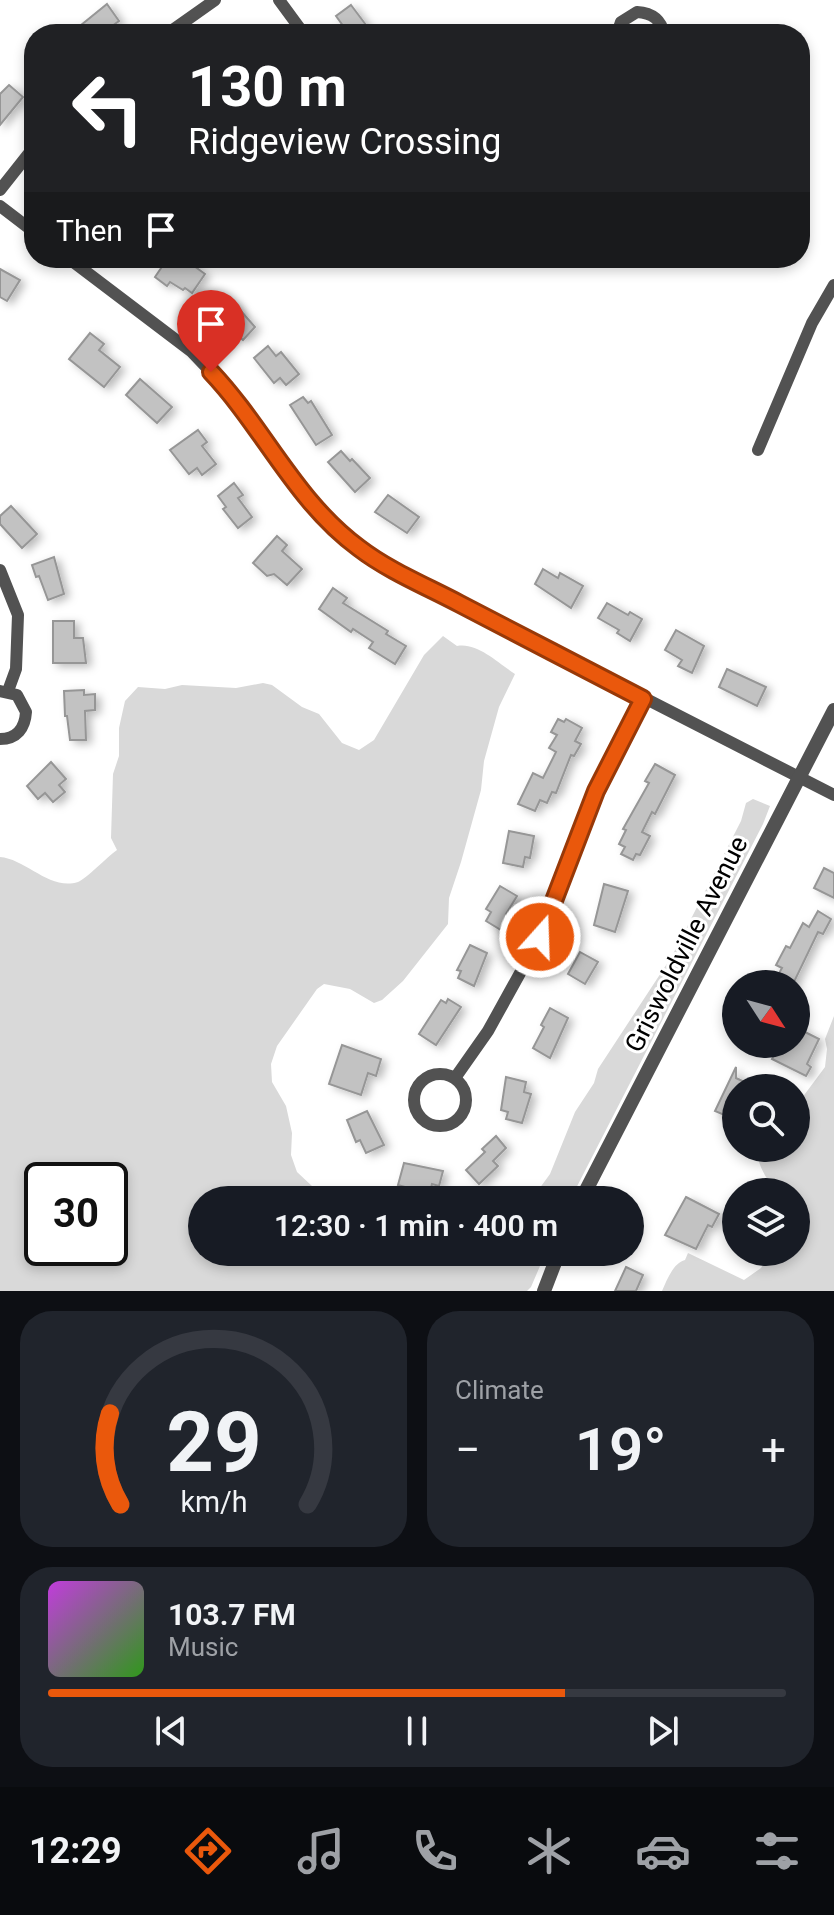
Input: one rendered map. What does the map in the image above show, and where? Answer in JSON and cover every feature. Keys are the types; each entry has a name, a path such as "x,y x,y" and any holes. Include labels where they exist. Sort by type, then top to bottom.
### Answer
{"street":[{"path":"181,24 215,0"},
{"path":"279,0 297,24"},
{"path":"620,24 639,6 661,24"},
{"path":"0,190 24,160"},
{"path":"0,206 24,224"},
{"path":"81,268 192,352 230,392 292,481 320,513 359,548 406,576 834,795"},
{"path":"758,450 812,323 834,285"},
{"path":"0,570 18,615 16,669 4,691 23,703 26,712 25,721 14,736 0,739"},
{"path":"455,1078 488,1031 540,937 596,791 643,699"},
{"name":"Griswoldville Avenue","path":"588,1186 834,710"},
{"path":"438,1073 455,1078 465,1091 465,1108 455,1122 430,1124 417,1112 414,1095 417,1087 438,1073"},
{"path":"544,1291 554,1266"}],"shaded area":[{"path":"443,636 457,646 480,650 515,674 499,707 484,761 481,790 449,898 448,924 403,981 382,1000 374,1003 350,989 324,984 317,989 277,1046 271,1064 272,1082 286,1106 292,1133 291,1155 297,1172 312,1186 188,1186 188,1266 540,1266 531,1287 527,1291 0,1291 0,857 19,863 48,879 68,884 82,880 117,850 111,838 113,774 119,756 119,728 125,701 138,687 165,689 182,685 236,688 263,683 272,685 302,707 319,714 342,743 359,750 374,740 424,655"},
{"path":"753,799 770,806 577,1186 541,1186 550,1174 575,1112 594,1083 598,1069 672,956 741,821 746,803"},
{"path":"834,1016 834,1291 662,1291 674,1268 685,1260 688,1253 744,1280 762,1266 810,1266 810,1178 767,1178 759,1162 810,1162 810,1087 825,1067 825,1039"}],"building":[{"path":"107,4 119,21 115,24 82,24"},
{"path":"351,5 365,24 342,24 336,16"},
{"path":"9,85 23,97 0,125 0,94"},
{"path":"161,268 197,268 205,274 192,293 170,282 167,286 155,277"},
{"path":"0,269 20,280 7,301 0,297"},
{"path":"234,303 255,327 243,340 230,329 226,333 215,322"},
{"path":"90,333 104,344 99,350 120,367 104,387 69,359"},
{"path":"268,346 276,356 281,352 299,374 286,385 280,378 274,383 254,358"},
{"path":"140,379 172,407 157,423 126,395"},
{"path":"303,397 308,403 311,401 332,435 316,445 290,405"},
{"path":"198,430 207,442 202,446 216,464 202,475 197,468 189,474 170,450"},
{"path":"341,451 370,478 355,492 328,462"},
{"path":"234,483 243,495 238,498 252,517 238,528 223,509 226,507 218,496"},
{"path":"388,495 419,517 407,533 375,512"},
{"path":"11,506 37,534 22,548 0,524 0,516"},
{"path":"277,536 287,545 282,551 302,569 287,585 274,574 267,576 253,563"},
{"path":"54,557 64,594 48,600 32,565"},
{"path":"543,569 558,578 560,573 583,586 571,608 535,584"},
{"path":"333,588 347,598 343,603 406,646 395,664 369,648 373,642 353,629 351,632 319,609"},
{"path":"607,603 642,619 630,641 617,633 619,630 598,618"},
{"path":"53,621 74,621 74,638 83,638 86,663 53,663"},
{"path":"676,630 704,646 692,673 678,666 682,660 665,650"},
{"path":"727,669 766,687 757,706 719,687"},
{"path":"84,690 84,695 95,694 95,710 85,711 86,740 70,740 64,691"},
{"path":"558,719 564,722 566,719 582,728 575,741 581,744 574,756 571,755 556,793 552,792 547,803 540,800 535,811 518,804 533,773 543,778 556,752 549,748 557,735 551,732"},
{"path":"51,762 66,779 59,785 65,792 53,802 45,793 38,799 27,786"},
{"path":"655,764 675,775 642,832 650,836 640,855 636,854 633,860 621,854 625,847 619,844 626,830 623,829 649,783 645,781"},
{"path":"509,831 534,836 530,858 525,857 523,867 503,863"},
{"path":"824,868 834,873 834,898 814,888"},
{"path":"604,884 628,891 615,932 594,925"},
{"path":"500,886 517,896 501,930 486,921 491,912 486,909"},
{"path":"818,911 831,919 823,934 818,932 800,970 781,970 776,965 786,946 790,948 803,923 809,927"},
{"path":"470,945 487,953 474,986 458,978 461,971 457,970"},
{"path":"580,952 598,962 585,984 568,974"},
{"path":"448,999 461,1007 436,1045 419,1034 441,1000 446,1003"},
{"path":"550,1008 568,1018 550,1058 533,1048"},
{"path":"810,1034 819,1039 810,1058"},
{"path":"342,1045 381,1059 376,1076 368,1073 361,1095 329,1084"},
{"path":"810,1058 807,1064 811,1067 807,1074 802,1074 772,1059"},
{"path":"506,1077 526,1082 524,1092 531,1094 522,1123 506,1119 508,1112 501,1110"},
{"path":"722,1096 722,1114 715,1111"},
{"path":"367,1111 384,1145 366,1153 360,1140 356,1142 347,1120"},
{"path":"496,1136 506,1148 493,1161 498,1166 479,1184 466,1170"},
{"path":"404,1163 443,1171 439,1186 398,1185"},
{"path":"686,1197 719,1214 712,1227 708,1225 696,1249 665,1235"},
{"path":"626,1267 643,1275 636,1291 615,1291"}],"route":[{"path":"211,372 230,392 283,471 320,513 359,548 406,576 643,699 596,791 570,852 540,937"}]}
